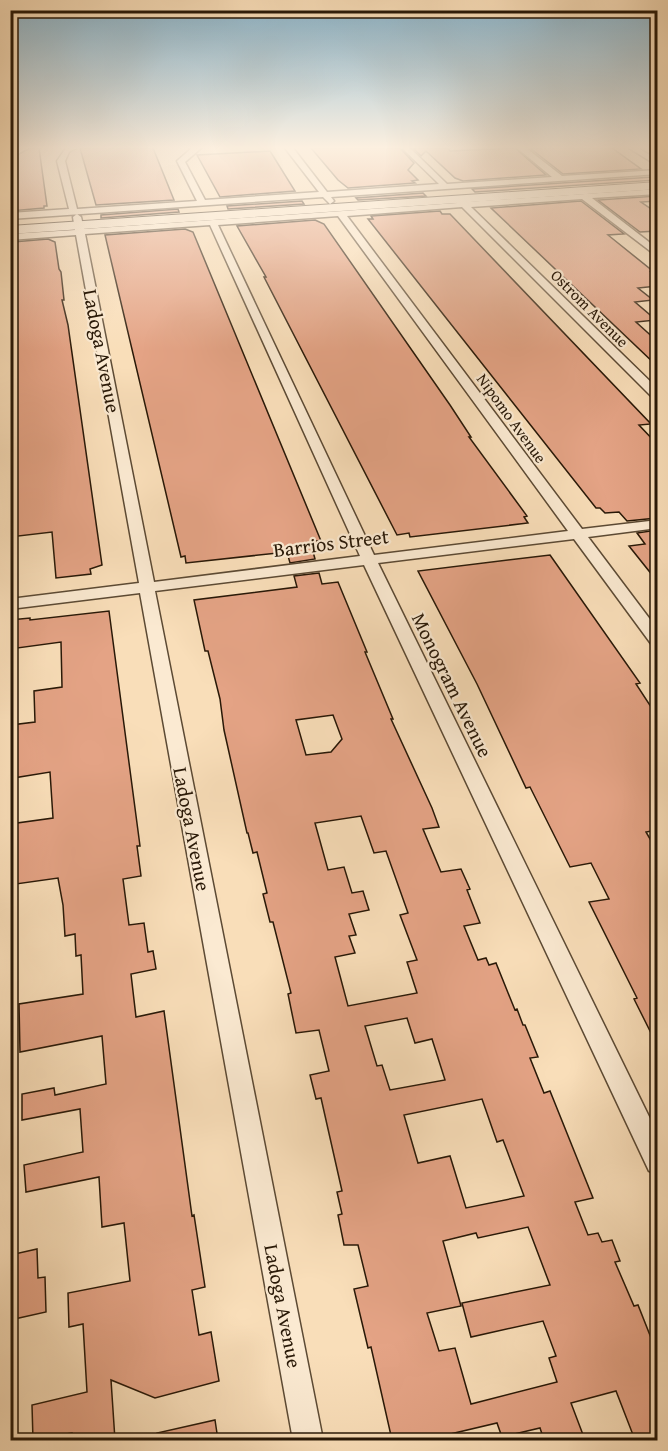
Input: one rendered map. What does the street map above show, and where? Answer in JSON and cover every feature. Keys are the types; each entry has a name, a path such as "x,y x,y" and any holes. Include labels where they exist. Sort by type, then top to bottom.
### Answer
{"main road":[{"path":"10,230 77,222 166,216"},
{"path":"10,222 77,222"}],"street":[{"path":"10,216 77,222 213,223 259,216"},
{"name":"Ladoga Avenue","path":"75,216 308,1440"},
{"path":"10,237 77,222 118,216"},
{"name":"Nipomo Avenue","path":"342,216 657,642"},
{"name":"Ostrom Avenue","path":"475,216 657,396"},
{"path":"609,216 657,254"},
{"name":"Monogram Avenue","path":"213,223 369,560 657,1163"},
{"name":"Barrios Street","path":"10,604 657,525"}],"building":[{"path":"101,216 131,216 101,218"},
{"path":"371,216 452,216 651,424 639,425 657,444 657,518 627,521 619,512 605,513 600,508 596,508 368,219 373,219"},
{"path":"499,216 600,216 624,234 608,235 654,272 651,272 657,277 657,286 638,288 653,300 635,302 656,320 636,322 657,341 657,366"},
{"path":"619,216 657,216 657,231 640,232"},
{"path":"315,220 324,224 450,405 471,437 469,437 527,516 524,517 528,523 410,537 409,533 397,535 264,277 266,277 237,226"},
{"path":"185,229 193,232 321,541 317,541 320,548 312,548 315,559 290,563 287,552 186,563 185,556 181,557 105,235"},
{"path":"48,239 55,242 61,272 64,300 62,300 68,325 102,565 90,569 91,574 56,578 52,532 10,537 10,293 13,293 15,271 13,242"},
{"path":"657,530 657,581 629,546 645,544 637,533"},
{"path":"550,555 640,683 636,684 657,716 657,830 646,832 657,851 657,1045 634,999 637,998 589,902 609,899 591,863 570,867 530,787 526,788 477,684 418,571"},
{"path":"319,573 322,584 338,582 393,719 391,719 439,827 423,829 441,872 461,869 470,889 467,890 480,923 464,926 478,960 486,958 489,965 496,963 515,1010 517,1009 525,1025 538,1057 530,1058 544,1093 550,1091 593,1198 575,1202 588,1235 598,1233 602,1242 612,1240 620,1261 615,1262 634,1306 638,1305 657,1353 657,1440 635,1440 616,1391 571,1403 585,1440 544,1440 540,1428 502,1437 497,1423 425,1440 392,1440 371,1347 368,1348 354,1289 368,1286 358,1245 344,1245 338,1215 342,1214 337,1192 342,1191 321,1098 316,1099 310,1075 329,1071 319,1030 296,1033 288,994 291,993 273,922 270,922 263,894 267,893 257,852 253,853 247,833 224,730 220,699 208,651 205,651 194,600 297,587 294,576","holes":["333,715 342,739 331,752 306,755 296,720","361,816 374,853 386,851 408,913 400,915 417,960 407,962 417,993 348,1006 335,957 355,953 349,936 356,935 349,914 369,910 363,891 352,893 344,867 328,870 315,823","407,1018 415,1043 432,1039 445,1080 390,1090 382,1065 377,1066 365,1026","482,1099 497,1142 503,1140 524,1196 466,1208 450,1156 418,1163 404,1115","528,1227 550,1285 462,1303 471,1337 543,1321 556,1356 549,1358 557,1382 471,1404 455,1348 439,1351 427,1313 461,1306 443,1241 476,1233 478,1238"]},
{"path":"109,611 140,846 137,846 141,876 123,879 129,925 144,923 148,952 153,951 156,969 131,974 136,1017 164,1011 192,1216 194,1215 205,1287 192,1290 199,1335 211,1332 219,1381 155,1398 111,1380 115,1440 73,1440 72,1433 33,1440 32,1405 87,1392 83,1324 69,1327 68,1293 130,1281 124,1223 102,1227 99,1177 26,1192 24,1165 83,1152 80,1109 22,1120 22,1094 54,1088 55,1095 106,1084 102,1036 20,1052 19,1004 83,994 81,955 76,956 75,934 65,936 58,878 16,884 16,862 10,863 10,824 53,818 50,772 13,778 11,725 35,722 34,691 62,687 61,642 10,649 10,620 30,618 30,620"},
{"path":"37,1249 38,1278 45,1277 46,1312 10,1320 10,1255"},
{"path":"215,1420 218,1440 158,1440 157,1433"}]}
